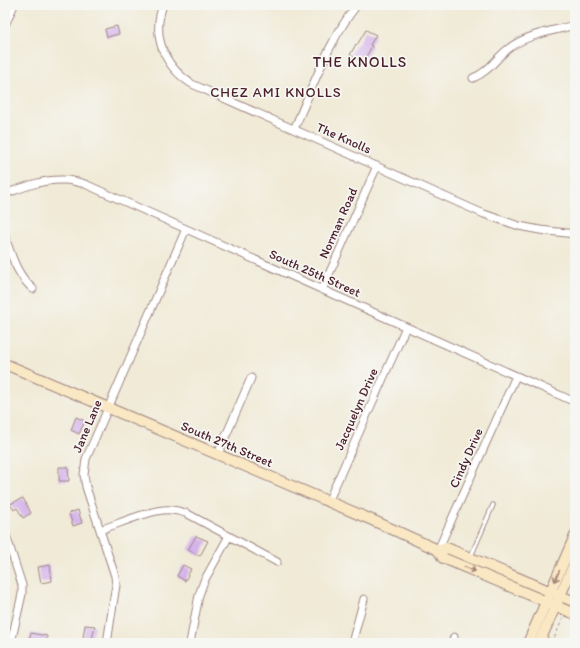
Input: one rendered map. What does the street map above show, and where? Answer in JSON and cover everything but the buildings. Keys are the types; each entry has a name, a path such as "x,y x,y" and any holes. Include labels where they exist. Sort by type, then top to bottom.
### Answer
{"main road":[{"name":"South 27th Street","path":"5,364 218,454 438,550 443,558 575,614"},
{"path":"528,643 575,536"},
{"name":"South 27th Street","path":"438,550 447,548 575,602"},
{"path":"539,643 575,562"}],"street":[{"path":"5,24 14,5"},
{"name":"The Knolls","path":"162,5 159,19 159,36 164,54 176,71 192,84 501,220 540,230 575,234"},
{"path":"294,129 331,46 341,28 358,5"},
{"path":"472,78 486,71 509,48 520,41 536,35 575,25"},
{"name":"Norman Road","path":"322,290 377,166"},
{"name":"South 25th Street","path":"5,194 42,182 64,180 85,184 575,402"},
{"name":"Jane Lane","path":"107,643 116,585 115,576 86,487 84,466 186,229"},
{"path":"5,237 15,266 27,284 33,289"},
{"name":"Jacquelyn Drive","path":"328,502 406,327"},
{"name":"Cindy Drive","path":"438,550 516,376"},
{"path":"218,454 251,378"},
{"path":"100,530 155,512 171,510 186,513 277,562"},
{"path":"5,532 22,585 22,594 11,643"},
{"path":"190,643 199,595 204,581 228,536"},
{"path":"352,643 364,599"}],"lane":[{"path":"470,557 493,505"}],"path":[{"path":"552,643 564,616"}],"district":[{"name":"THE KNOLLS","path":"360,62"},
{"name":"CHEZ AMI KNOLLS","path":"276,92"}]}
